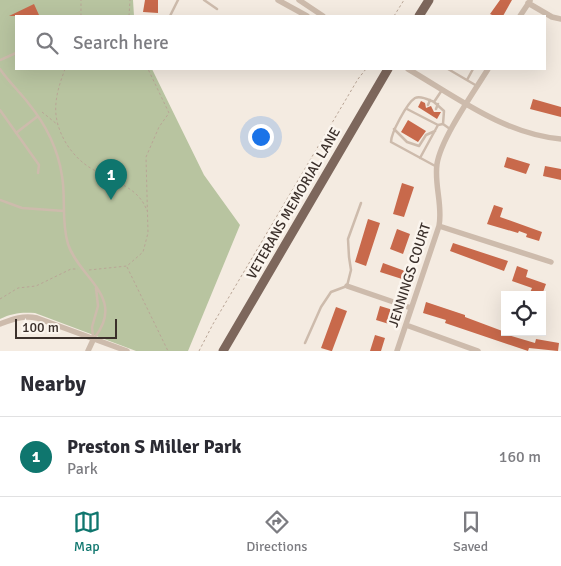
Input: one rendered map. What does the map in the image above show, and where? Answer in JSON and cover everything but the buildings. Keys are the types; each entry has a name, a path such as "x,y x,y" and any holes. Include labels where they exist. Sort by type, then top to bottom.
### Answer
{"main road":[{"path":"420,15 428,0"},
{"name":"VETERANS MEMORIAL LANE","path":"223,351 387,70"}],"street":[{"path":"278,0 305,15"},
{"path":"299,0 322,15"},
{"path":"521,15 529,2 552,17 561,19"},
{"path":"410,70 508,126 531,134 561,139"},
{"name":"JENNINGS COURT","path":"397,351 439,226 441,205 437,167 440,154 487,70"},
{"path":"439,226 551,262"},
{"path":"347,286 411,308"},
{"path":"0,324 28,316 127,351"},
{"path":"406,326 478,351"},
{"path":"88,351 94,338"}],"lane":[{"path":"170,15 178,0"},
{"path":"204,0 218,9"},
{"path":"0,60 15,54"},
{"path":"0,69 38,116 51,137 58,156 64,186 64,211 68,243 74,257 95,287 100,291 105,307 100,330 94,338"},
{"path":"450,70 478,86"},
{"path":"467,80 472,70"},
{"path":"434,102 443,89"},
{"path":"437,167 391,142 391,136 415,98 421,97 438,104 444,111 443,124"},
{"path":"428,105 430,100"},
{"path":"436,109 438,104"},
{"path":"407,109 438,125 443,124 452,130"},
{"path":"0,110 39,165 38,174"},
{"path":"421,117 424,111"},
{"path":"16,133 38,116"},
{"path":"430,121 432,116"},
{"path":"420,158 438,125"},
{"path":"394,129 407,142 419,146 426,135 435,131"},
{"path":"0,200 22,208 64,211"},
{"path":"306,343 321,307 331,292 347,286 351,270 348,257 348,239 361,203"},
{"path":"94,338 92,327 98,301 95,287"}],"path":[{"path":"81,0 81,15"},
{"path":"129,15 130,0"},
{"path":"395,15 404,0"},
{"path":"65,70 56,104 60,127 72,152 79,160 95,171 133,191 145,205 148,214"},
{"path":"0,299 18,288 36,286 71,269 110,269 127,266 143,252 148,233 146,157 159,127 169,114 148,70"},
{"path":"199,351 213,324 358,79 365,70"},
{"path":"41,112 46,114 60,127"},
{"path":"127,266 168,351"}],"green space":[{"path":"0,0 133,0 134,15 15,15 15,70 152,70 204,175 240,225 188,351 136,351 35,313 17,313 0,319"}],"place":[{"name":"Preston S Miller Park","path":"111,200"}]}
